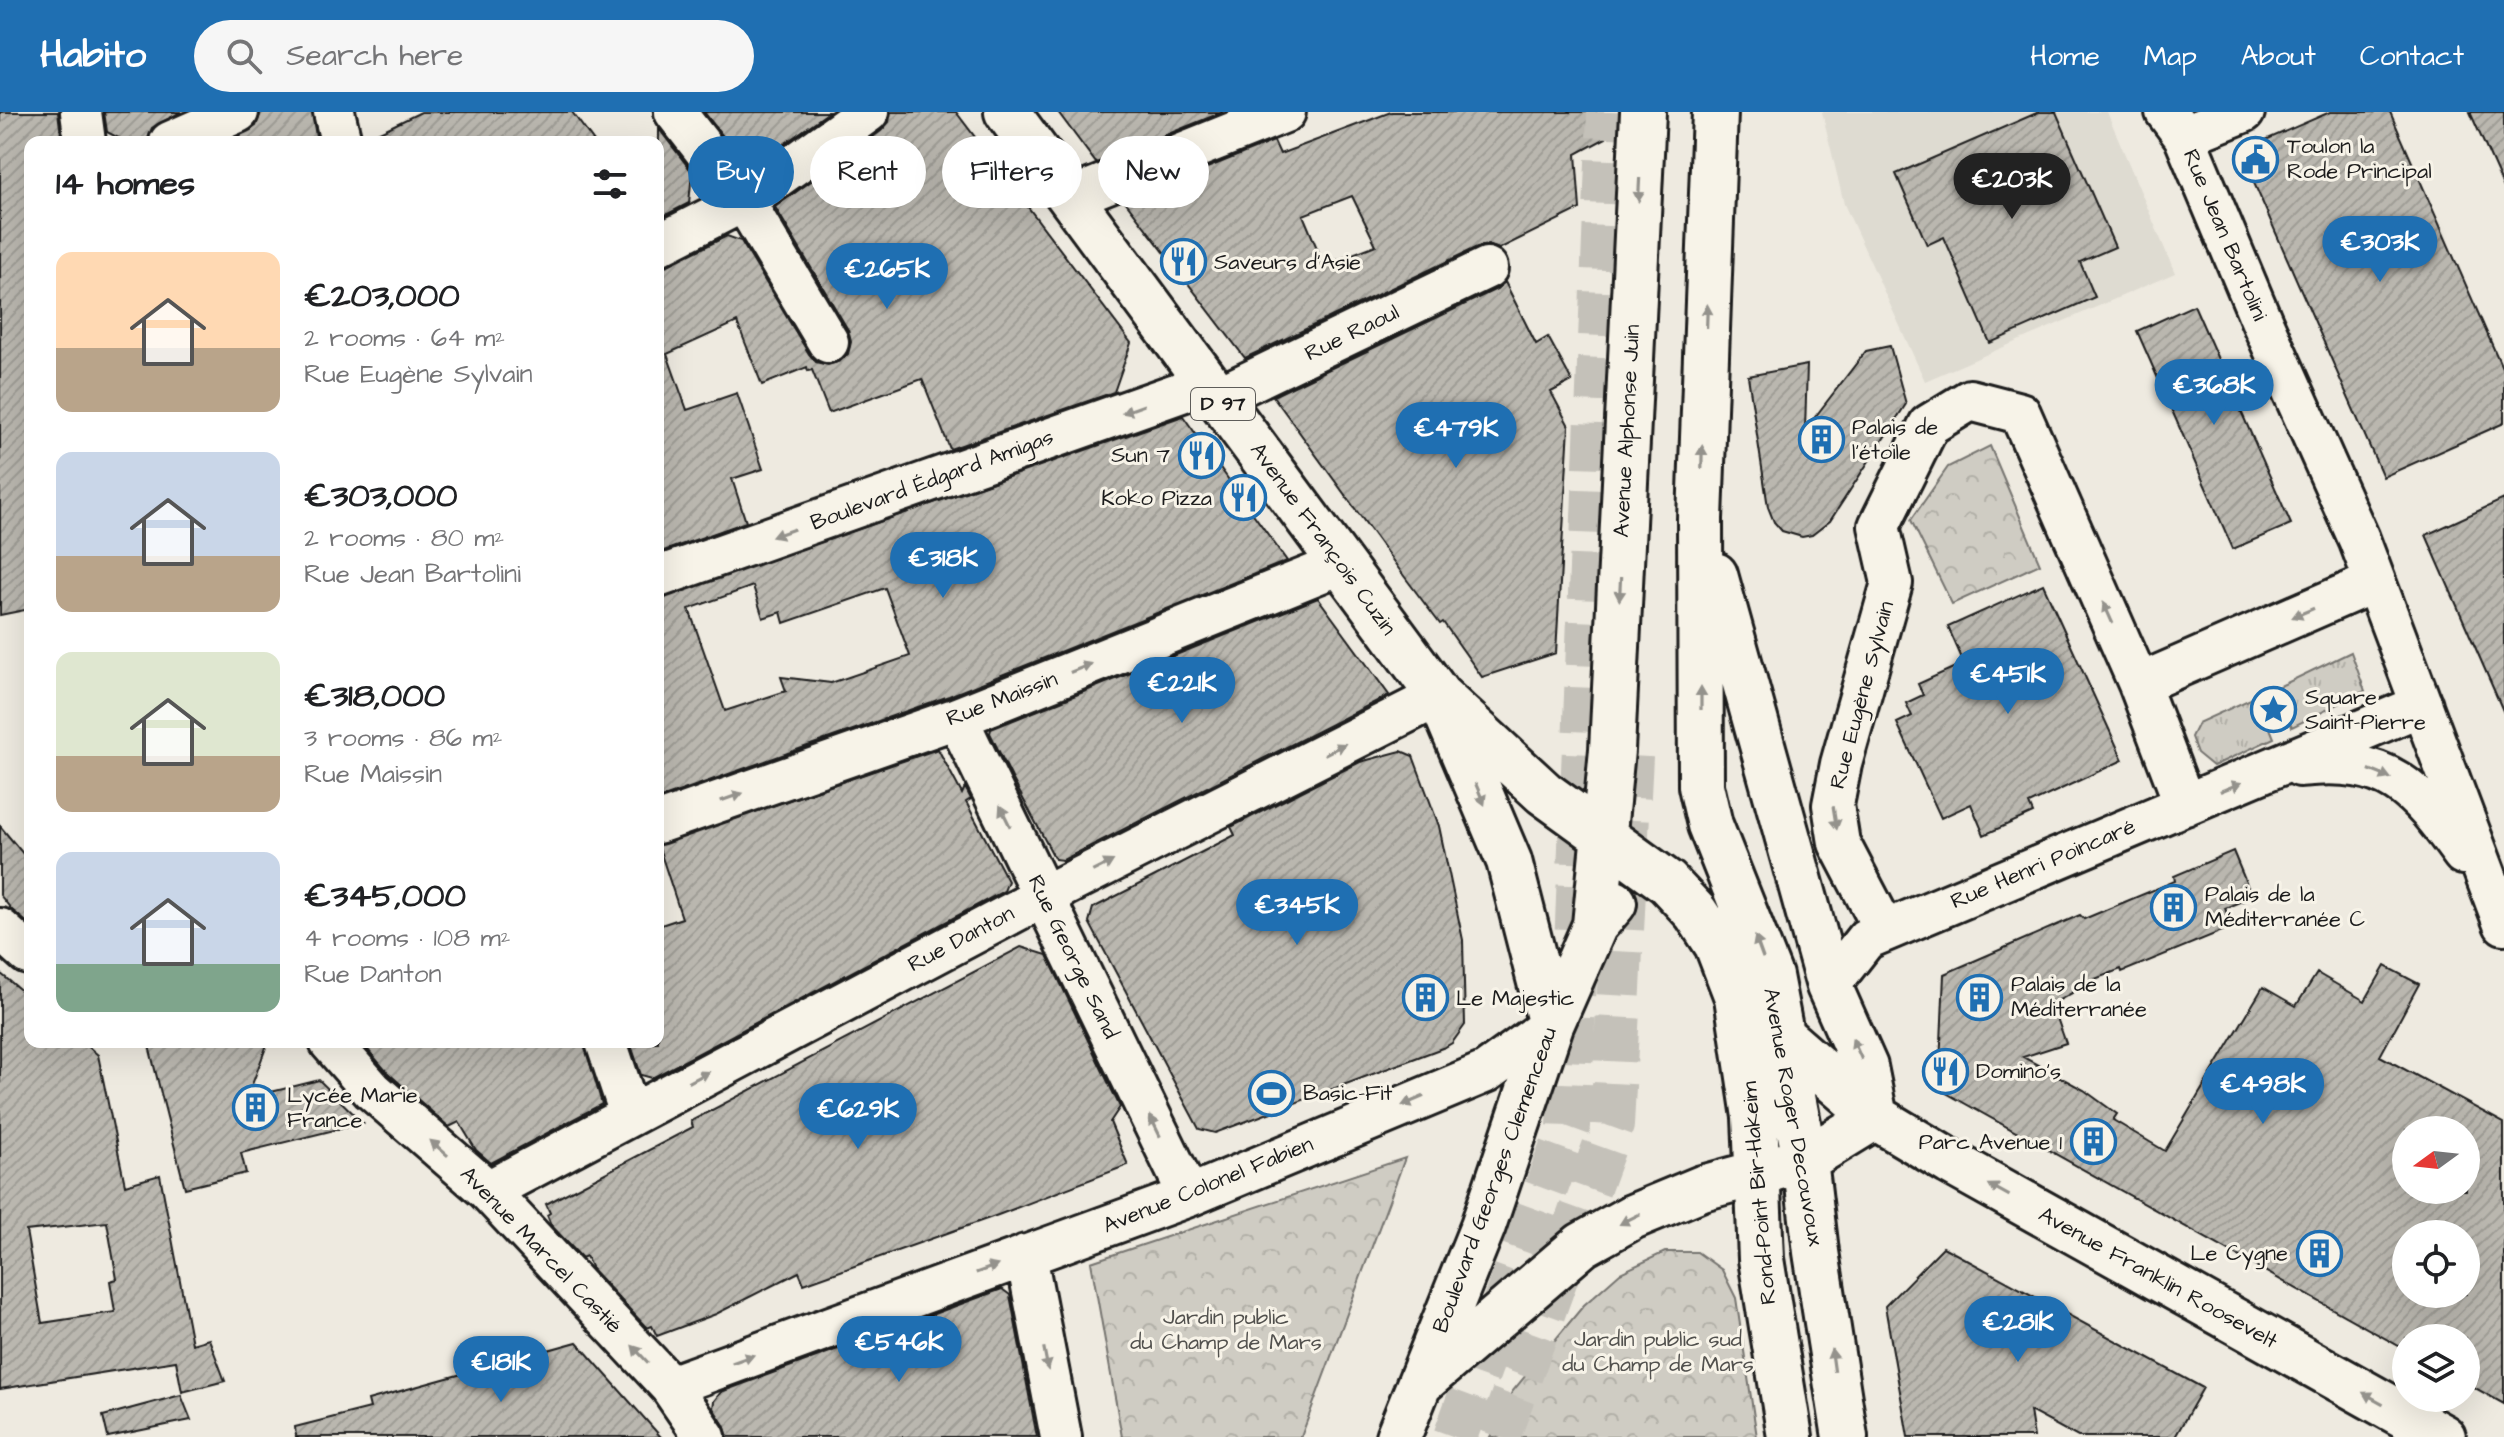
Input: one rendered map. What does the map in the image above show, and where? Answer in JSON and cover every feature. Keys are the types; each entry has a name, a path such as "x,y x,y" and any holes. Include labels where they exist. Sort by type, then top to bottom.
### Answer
{"main road":[{"name":"Avenue François Cuzin","path":"1007,112 1025,136"},
{"name":"Avenue Alphonse Juin","path":"1605,837 1612,750 1643,112"},
{"path":"1418,1385 1582,1245 1632,1217 1702,1188 1805,1160 1875,1117 1865,1067 1829,986 1700,519 1715,112"},
{"name":"Avenue François Cuzin","path":"1077,208 1439,696"},
{"name":"Avenue Roger Decouvoux","path":"1700,519 1701,786 1710,825 1770,976 1805,1160 1845,1437"},
{"name":"Rond-Point Bir-Hakeim","path":"1439,696 1544,793 1667,882 1696,913 1717,945 1737,997 1755,1117 1761,1259 1790,1437"},
{"name":"D 97","path":"1439,696 1509,861 1551,1025"},
{"path":"1595,925 1605,837"},
{"path":"1595,925 1627,893 1667,882"},
{"name":"Boulevard Georges Clemenceau","path":"1398,1437 1483,1226 1551,1025 1595,925"},
{"path":"1805,1160 1829,986"},
{"name":"Rond-Point Bir-Hakeim","path":"1737,997 1875,1117"},
{"name":"Avenue Franklin Roosevelt","path":"1875,1117 1964,1170 2443,1437"},
{"path":"1702,1188 1741,1217 1761,1259"}],"street":[{"path":"81,112 84,136"},
{"path":"184,136 238,112"},
{"path":"334,112 340,136"},
{"path":"675,112 694,136"},
{"path":"794,165 868,112"},
{"path":"1082,193 1285,112"},
{"path":"2175,124 2244,112"},
{"name":"Rue Jean Bartolini","path":"2175,124 2359,539 2374,582"},
{"path":"664,242 730,208"},
{"path":"748,208 828,342"},
{"name":"Rue Raoul","path":"1212,390 1487,268"},
{"name":"Boulevard Édgard Amigas","path":"664,575 1212,390"},
{"name":"Rue Eugène Sylvain","path":"1885,931 1839,843 1833,805 1841,764 1892,583 1879,526 1929,425 1970,400 2020,413 2139,684"},
{"name":"Rue Maissin","path":"664,821 957,718 1341,564"},
{"path":"2185,805 2139,684 2374,582"},
{"name":"Rue Henri Poincaré","path":"2374,582 2498,909"},
{"name":"Rue Danton","path":"488,1191 1044,896 1439,696"},
{"name":"Rue Henri Poincaré","path":"1829,986 1866,939 2422,705"},
{"name":"Rue George Sand","path":"957,718 1189,1196"},
{"name":"Rue Henri Poincaré","path":"2276,768 2317,764 2356,765 2382,773 2405,785 2429,807 2498,909"},
{"path":"0,929 24,950"},
{"name":"Avenue Colonel Fabien","path":"670,1386 1189,1196 1486,1072 1551,1025"},
{"name":"Avenue Marcel Castié","path":"335,1048 372,1090 488,1191 670,1386 705,1437"},
{"path":"608,1048 630,1114"},
{"path":"1026,1255 1061,1437"}],"shaded area":[{"path":"1822,112 2107,112 2175,273 1925,381 1844,204"}],"green space":[{"path":"1990,446 2040,564 1952,604 1911,520 1948,467"},
{"path":"2351,652 2365,691 2292,727 2276,688"},
{"path":"2257,696 2274,738 2213,766 2197,753 2191,737 2198,723"},
{"name":"Jardin public du Champ de Mars","path":"1405,1158 1301,1437 1122,1437 1091,1262"},
{"name":"Jardin public sud du Champ de Mars","path":"1665,1252 1697,1252 1722,1270 1736,1298 1757,1437 1490,1437 1512,1392 1584,1305 1620,1273"}],"building":[{"path":"0,112 58,112 61,136 24,136 24,610 0,615"},
{"path":"104,112 181,112 152,128 149,136 115,136 107,132"},
{"path":"261,112 312,112 316,136 238,136 256,126"},
{"path":"421,112 572,112 590,136 371,136"},
{"path":"704,112 829,112 794,137 723,136"},
{"path":"891,112 956,112 974,136 942,136 942,208 1029,208 1131,343 1114,392 950,449 922,379 829,413 812,370 808,371 807,367 762,385 737,322 667,354 687,410 737,393 763,469 732,479 746,522 664,551 664,266 727,236 741,241 809,354 816,362 828,365 840,361 848,354 851,342 848,330 776,208 794,208 794,193 810,182 810,208 926,208 926,136 874,136 889,122"},
{"path":"1058,112 1223,112 1163,136 1098,136 1096,163 1082,144 1082,136 1076,136"},
{"path":"1391,112 1596,112 1606,138 1576,154 1580,209 1499,249 1488,245 1477,247 1245,358 1130,208 1209,208 1209,167 1274,141 1280,154","holes":["1352,196 1376,245 1324,265 1303,215"]},
{"path":"2039,112 2056,112 2115,247 2080,262 2095,297 1990,343 1944,237 1927,245 1896,174"},
{"path":"2330,112 2390,112 2504,372 2504,423 2383,477 2240,151"},
{"path":"2470,112 2504,112 2504,188"},
{"path":"659,129 688,167 688,204 664,216 664,136 659,136"},
{"path":"1505,282 1536,344 1548,337 1572,381 1551,392 1569,426 1556,653 1482,677 1273,396 1497,289"},
{"path":"2194,305 2291,524 2233,549 2137,331"},
{"name":"Palais de l'étoile","path":"1890,346 1906,404 1830,521 1812,535 1802,537 1782,531 1768,507 1748,376 1807,365 1805,430 1866,351"},
{"path":"1183,416 1287,561 949,696 664,797 664,597","holes":["753,586 763,618 781,612 784,623 885,588 910,656 831,683 781,677 786,691 725,711 689,609"]},
{"path":"2504,499 2504,713 2426,535"},
{"path":"2043,584 2123,760 2029,804 2033,813 1984,835 1971,804 1941,818 1897,723 1912,716 1906,703 1923,695 1918,684 1964,663 1948,627"},
{"path":"1318,598 1389,695 1063,860 1055,859 1012,778 990,733 991,729"},
{"path":"938,749 962,794 965,787 971,799 966,802 1008,881 1004,891 652,1078 641,1075 632,1048 664,1048 664,924 682,918 664,863 664,843"},
{"path":"1401,751 1413,756 1439,826 1463,940 1465,1025 1452,1043 1445,1047 1215,1133 1199,1129 1089,922 1093,908 1235,835 1231,827 1360,762"},
{"path":"0,826 24,855 24,920 0,895"},
{"path":"2233,851 2252,897 2225,908 2232,927 2122,972 2121,969 2074,987 2072,993 2052,1004 2066,1043 2023,1057 2084,1090 2117,1114 2113,1120 2165,1151 2263,987 2296,1006 2317,973 2365,1001 2385,966 2419,984 2380,1056 2504,1123 2504,1404 2480,1391 2480,1324 2392,1324 2392,1342 1939,1089 1944,974 2080,915 2084,919 2175,881 2174,876"},
{"path":"1021,947 1047,955 1120,1107 1110,1122 1128,1165 804,1284 799,1272 716,1314 657,1336 652,1326 647,1328 592,1269 586,1256 582,1258 551,1225 546,1204 693,1127 691,1121"},
{"path":"0,973 24,993 24,1048 90,1048 98,1055 125,1185 160,1175 192,1344 209,1339 225,1381 182,1392 176,1361 0,1389","holes":["107,1222 117,1279 110,1281 115,1312 42,1323 26,1231"]},
{"name":"Lycée Marie France","path":"150,1048 266,1048 247,1098 319,1080 363,1123 241,1153 246,1173 185,1188"},
{"path":"366,1048 586,1048 602,1104 491,1163 476,1150 459,1122 449,1127 387,1072"},
{"path":"1943,1247 2203,1388 2175,1437 2078,1437 2030,1411 2034,1437 1908,1437 1885,1306"},
{"path":"1002,1289 1010,1295 1037,1437 728,1437 713,1408 721,1392"},
{"path":"577,1342 661,1437 296,1437 295,1427 370,1408 368,1400"},
{"path":"181,1395 191,1420 108,1437 103,1416"}],"tunnel":[{"path":"1455,1437 1569,1126 1609,112"},
{"path":"1498,1437 1612,1125 1631,756"}],"place":[{"name":"Toulon la Rode Principal","path":"2256,159"},
{"name":"Saveurs d'Asie","path":"1183,262"},
{"name":"Palais de l'étoile","path":"1821,440"},
{"name":"Sun 7","path":"1201,455"},
{"name":"Koko Pizza","path":"1243,498"},
{"name":"Square Saint-Pierre","path":"2274,710"},
{"name":"Palais de la Méditerranée C","path":"2174,907"},
{"name":"Palais de la Méditerranée","path":"1980,997"},
{"name":"Le Majestic","path":"1425,998"},
{"name":"Domino's","path":"1945,1071"},
{"name":"Basic-Fit","path":"1272,1093"},
{"name":"Lycée Marie France","path":"256,1108"},
{"name":"Parc Avenue 1","path":"2093,1142"},
{"name":"Le Cygne","path":"2319,1253"}]}
